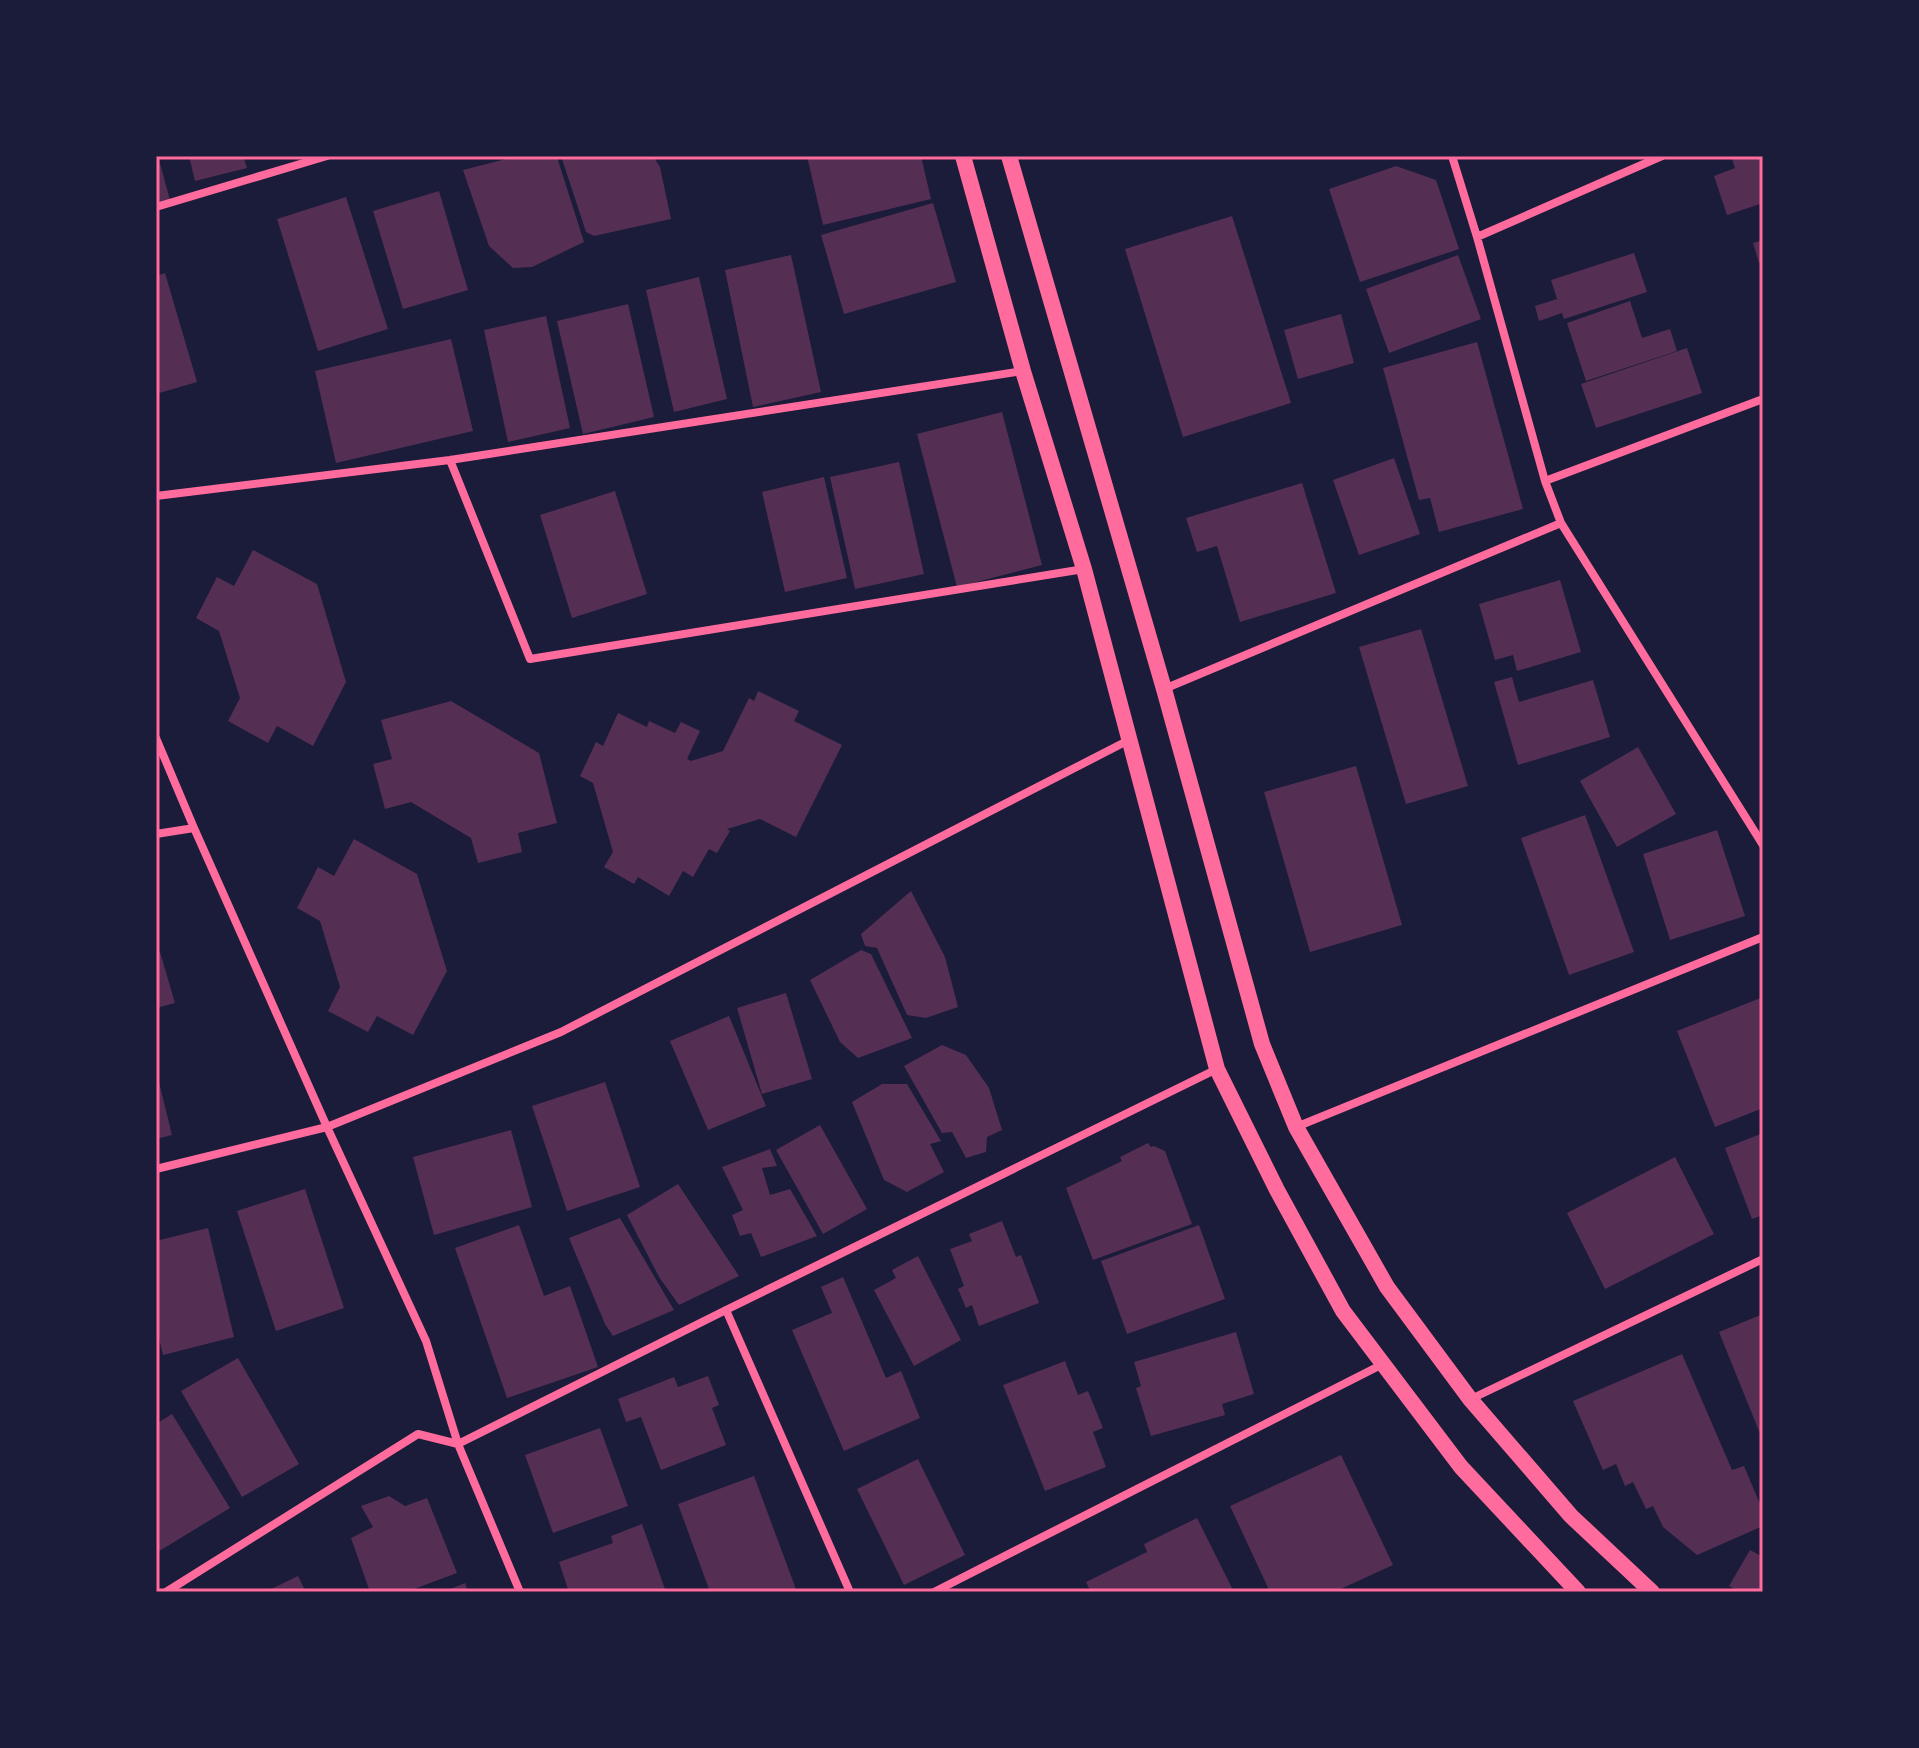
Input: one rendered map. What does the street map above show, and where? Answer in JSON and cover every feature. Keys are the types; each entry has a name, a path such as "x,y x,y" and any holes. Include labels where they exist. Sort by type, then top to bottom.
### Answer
{"main road":[{"path":"963,156 1023,371 1084,569 1217,1069 1277,1190 1343,1311 1461,1467 1578,1592"},
{"path":"1009,156 1164,689 1262,1044 1296,1127 1387,1287 1470,1399 1571,1516 1652,1592"}],"street":[{"path":"156,207 327,156"},
{"path":"1452,156 1545,481 1561,523 1763,845"},
{"path":"1477,237 1662,156"},
{"path":"156,496 450,460 1023,371"},
{"path":"1545,481 1763,399"},
{"path":"450,460 530,659 1084,569"},
{"path":"1164,689 1561,523"},
{"path":"156,738 327,1127 426,1341 458,1444 520,1592"},
{"path":"156,1169 327,1127 561,1032 1129,740"},
{"path":"156,834 194,828"},
{"path":"1296,1127 1763,937"},
{"path":"166,1592 418,1434 458,1444 1217,1069"},
{"path":"1470,1399 1763,1259"},
{"path":"726,1310 850,1592"},
{"path":"934,1592 1383,1364"}],"building":[{"path":"156,156 170,200 156,204"},
{"path":"189,156 243,156 247,168 195,181"},
{"path":"518,156 557,157 584,242 532,267 513,268 489,246 463,170"},
{"path":"561,156 653,156 660,167 671,219 594,236 586,232"},
{"path":"807,156 921,156 931,199 823,225"},
{"path":"1763,156 1763,203 1727,215 1714,176 1735,168 1732,159"},
{"path":"1396,166 1436,180 1459,249 1360,282 1329,189"},
{"path":"439,191 468,290 403,309 373,211"},
{"path":"346,197 388,329 318,351 277,219"},
{"path":"933,203 956,282 844,314 821,235"},
{"path":"1232,216 1291,403 1183,437 1125,249"},
{"path":"1763,240 1763,262 1759,263 1753,243"},
{"path":"1634,253 1647,292 1564,319 1562,313 1539,321 1535,306 1557,299 1551,280"},
{"path":"791,255 821,392 753,407 725,270"},
{"path":"1458,255 1481,319 1389,353 1366,289"},
{"path":"165,273 197,382 156,394 156,276"},
{"path":"699,277 727,399 674,412 646,290"},
{"path":"1630,301 1642,338 1670,329 1677,351 1586,381 1567,323"},
{"path":"628,304 654,417 583,434 557,321"},
{"path":"1341,314 1354,363 1298,379 1284,330"},
{"path":"546,316 570,428 508,442 484,330"},
{"path":"451,339 473,431 336,463 315,371"},
{"path":"1477,342 1523,509 1439,532 1430,498 1419,500 1383,368"},
{"path":"1687,348 1702,393 1596,428 1581,384"},
{"path":"1002,412 1042,565 957,587 917,434"},
{"path":"1394,458 1420,534 1359,555 1333,480"},
{"path":"899,462 924,574 855,589 830,477"},
{"path":"824,477 847,578 785,592 762,492"},
{"path":"1302,483 1336,593 1240,622 1217,546 1197,552 1186,518"},
{"path":"615,491 647,594 572,618 540,515"},
{"path":"253,550 317,584 346,682 313,746 277,726 268,743 228,721 240,698 219,631 196,618 217,577 234,586"},
{"path":"1560,580 1581,652 1517,671 1513,655 1495,660 1479,604"},
{"path":"1421,629 1468,786 1406,804 1359,647"},
{"path":"1512,677 1519,702 1593,680 1610,737 1518,765 1494,682"},
{"path":"758,691 799,711 794,721 842,745 796,837 760,819 727,829 730,831 717,853 709,849 693,877 683,871 669,896 638,877 634,884 604,867 613,852 593,783 580,776 596,742 603,746 618,713 647,727 649,721 675,733 681,722 700,731 687,759 691,761 723,751 749,698 754,701"},
{"path":"451,701 539,753 557,823 518,833 522,852 478,863 471,838 411,802 385,809 373,764 392,759 381,720"},
{"path":"1638,747 1676,814 1617,847 1580,781"},
{"path":"1356,766 1402,925 1310,952 1264,792"},
{"path":"1585,815 1634,952 1569,975 1521,838"},
{"path":"1717,830 1745,916 1670,940 1643,854"},
{"path":"354,839 417,874 447,971 413,1035 377,1016 368,1032 328,1011 340,987 320,921 297,908 318,867 334,876"},
{"path":"911,891 945,957 958,1007 926,1018 907,1015 877,948 865,946 861,934"},
{"path":"861,950 871,954 912,1038 858,1058 840,1042 810,980"},
{"path":"160,952 175,1003 156,1008 156,954"},
{"path":"786,993 812,1079 762,1094 737,1008"},
{"path":"1763,997 1763,1108 1715,1127 1677,1031"},
{"path":"729,1016 766,1106 708,1130 670,1041"},
{"path":"942,1045 966,1055 989,1088 1002,1130 987,1137 986,1152 966,1158 952,1132 942,1133 904,1066"},
{"path":"156,1070 172,1135 156,1139"},
{"path":"605,1082 640,1187 567,1211 532,1106"},
{"path":"882,1084 907,1084 941,1141 930,1144 944,1172 907,1192 884,1180 852,1102"},
{"path":"820,1125 867,1209 823,1234 776,1150"},
{"path":"511,1130 532,1207 434,1235 413,1157"},
{"path":"1763,1133 1763,1215 1752,1219 1725,1148"},
{"path":"1148,1143 1165,1151 1192,1224 1093,1260 1066,1188 1122,1161 1120,1157"},
{"path":"770,1149 777,1166 762,1168 770,1195 790,1189 817,1236 761,1257 751,1233 740,1236 732,1215 743,1210 722,1167"},
{"path":"1675,1157 1714,1234 1605,1289 1567,1213"},
{"path":"678,1184 739,1276 679,1305 659,1277 627,1215"},
{"path":"305,1189 344,1308 276,1331 237,1211"},
{"path":"620,1218 674,1310 613,1336 569,1238"},
{"path":"1002,1221 1016,1257 1021,1255 1039,1303 979,1326 972,1305 966,1308 958,1289 964,1286 950,1249 972,1241 969,1234"},
{"path":"519,1225 544,1296 570,1286 598,1367 507,1398 455,1248"},
{"path":"1199,1225 1225,1299 1127,1334 1101,1261"},
{"path":"208,1228 234,1337 163,1355 156,1326 156,1241"},
{"path":"918,1256 961,1340 914,1366 874,1290 896,1278 892,1270"},
{"path":"843,1277 886,1378 901,1371 920,1418 844,1451 792,1330 832,1313 821,1287"},
{"path":"1763,1314 1763,1441 1719,1332"},
{"path":"1236,1332 1254,1394 1222,1404 1225,1415 1151,1436 1136,1388 1141,1386 1134,1362"},
{"path":"1682,1354 1732,1470 1744,1466 1763,1511 1763,1526 1697,1555 1663,1527 1653,1506 1646,1509 1633,1482 1625,1486 1616,1464 1603,1470 1573,1401"},
{"path":"238,1358 299,1464 242,1497 181,1391"},
{"path":"1065,1361 1078,1395 1088,1391 1103,1428 1093,1432 1106,1467 1045,1491 1003,1385"},
{"path":"708,1376 719,1405 712,1408 726,1445 661,1470 641,1417 626,1422 618,1399 674,1377 678,1387"},
{"path":"172,1414 230,1508 156,1553 156,1424"},
{"path":"600,1428 628,1506 553,1533 525,1455"},
{"path":"1341,1455 1393,1565 1334,1592 1270,1592 1230,1506"},
{"path":"918,1459 965,1555 904,1585 857,1489"},
{"path":"754,1476 797,1592 710,1592 678,1504"},
{"path":"389,1496 405,1506 427,1498 457,1573 406,1592 370,1592 351,1538 373,1527 361,1506"},
{"path":"1197,1518 1234,1592 1091,1592 1086,1582 1147,1552 1144,1544"},
{"path":"642,1524 666,1592 569,1592 559,1562 613,1543 611,1536"},
{"path":"1750,1550 1763,1557 1763,1592 1740,1592 1729,1586"},
{"path":"298,1576 306,1592 265,1592"},
{"path":"465,1583 468,1592 443,1592"}]}
